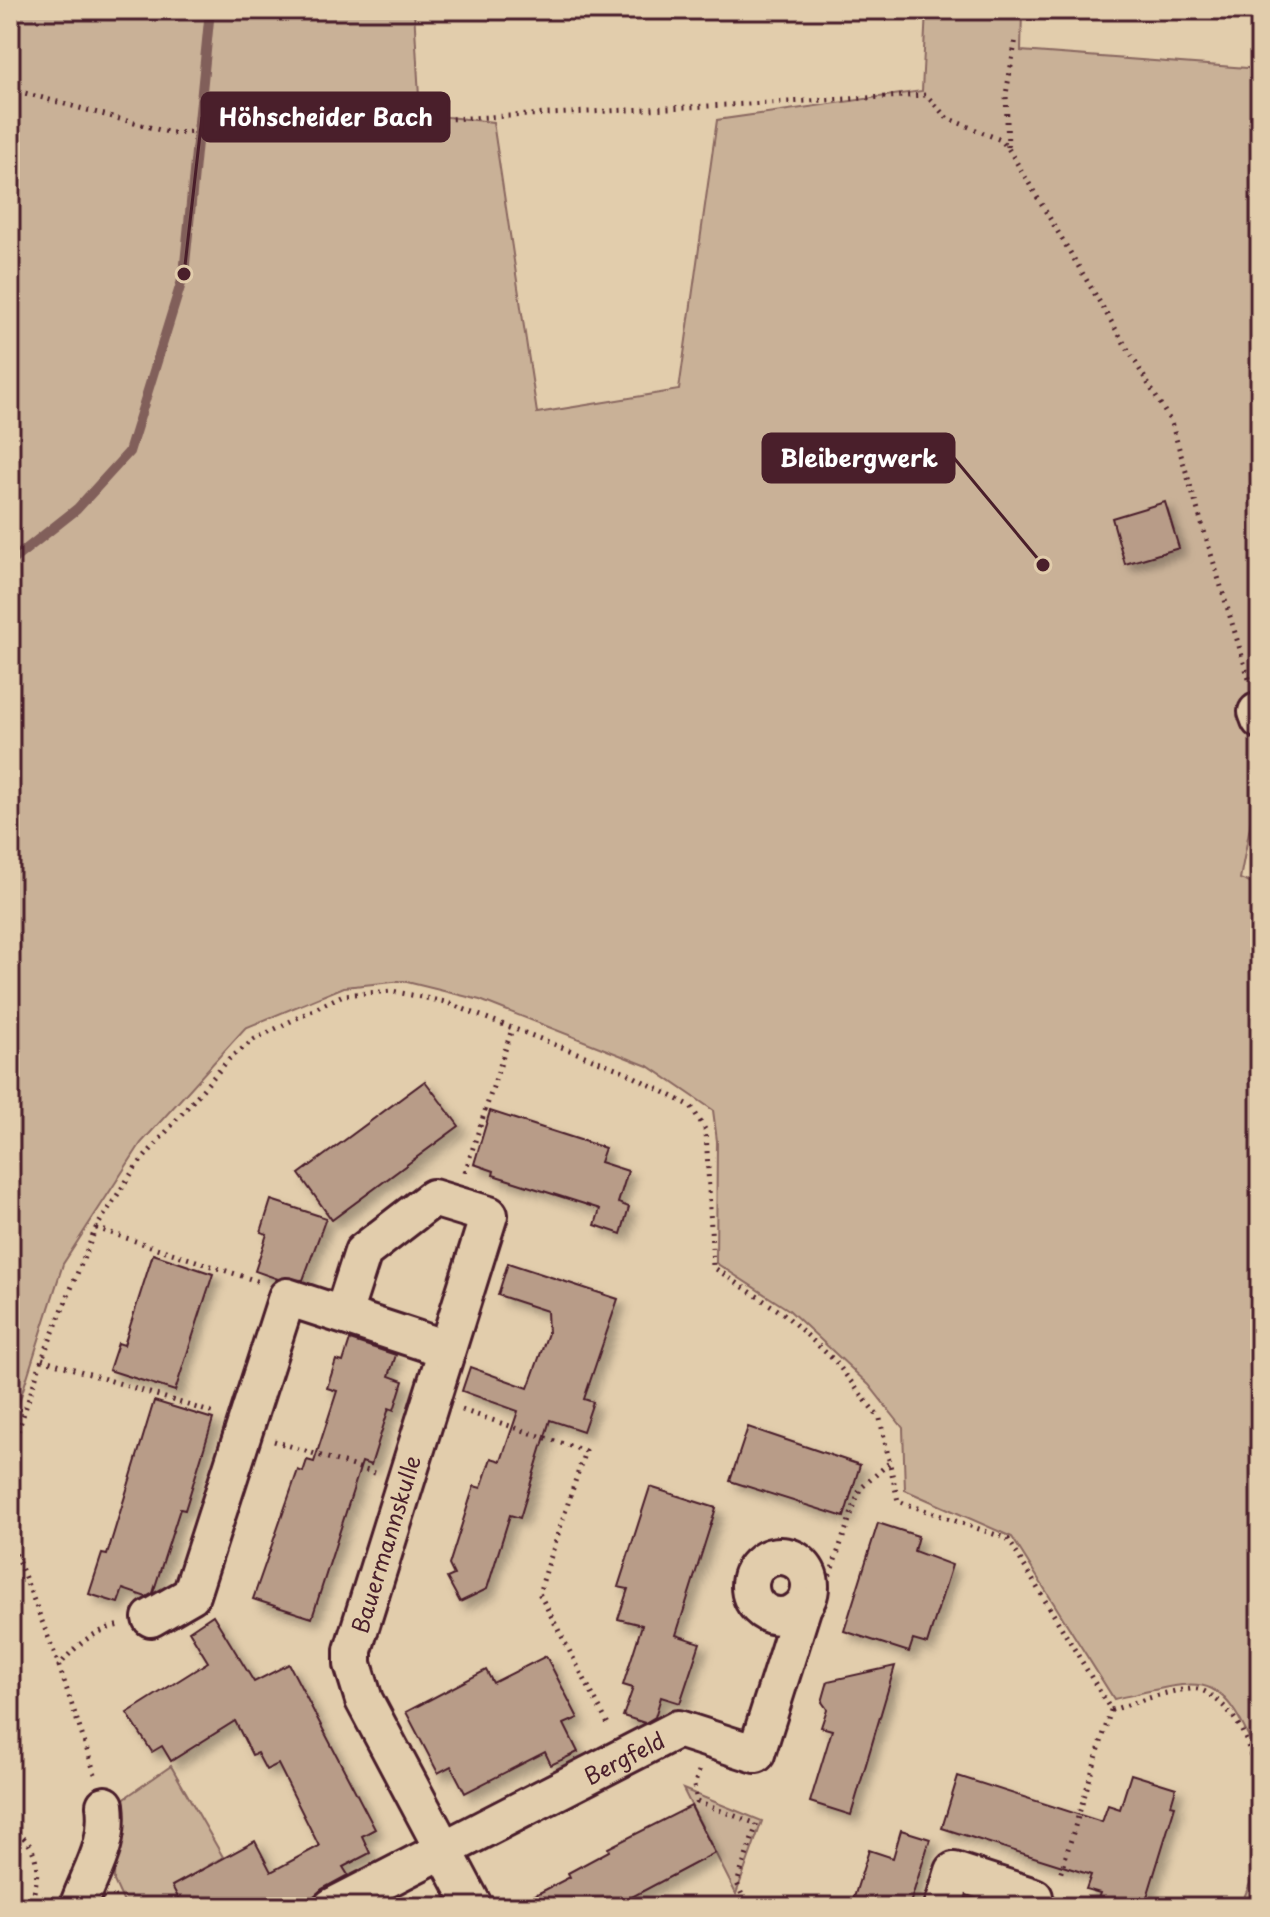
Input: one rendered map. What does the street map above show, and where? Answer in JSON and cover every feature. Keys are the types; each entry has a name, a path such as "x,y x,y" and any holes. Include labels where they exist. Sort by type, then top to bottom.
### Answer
{"street":[{"path":"343,1314 363,1252 433,1198"},
{"name":"Bauermannskulle","path":"433,1198 489,1215 357,1630 353,1664 364,1700 474,1907"},
{"path":"151,1618 191,1595 287,1297 446,1349"},
{"name":"Bergfeld","path":"332,1907 678,1729 756,1754 803,1606"},
{"path":"78,1907 105,1847 108,1827 105,1805"},
{"path":"943,1907 954,1871 1032,1902"}],"path":[{"path":"1008,148 1006,94 1016,38"},
{"path":"10,89 171,133 218,128 926,95 947,118 1001,140 1008,148 1171,422 1247,668 1258,716"},
{"path":"10,1510 14,1443 42,1359 96,1228 135,1168 229,1059 255,1039 343,995 392,991 445,1002 621,1070 691,1106 706,1131 713,1267 784,1314 835,1361 880,1419 898,1501 1008,1539 1111,1710 1057,1885 1032,1902"},
{"path":"433,1198 466,1172 512,1029"},
{"path":"96,1228 289,1291 287,1297"},
{"path":"42,1359 403,1482"},
{"path":"429,1400 585,1451 539,1593 624,1755"},
{"path":"840,1545 860,1489 890,1463"},
{"path":"10,1539 59,1666 105,1805"},
{"path":"59,1666 76,1644 104,1628 151,1618"},
{"path":"1111,1710 1192,1688 1206,1691 1222,1705 1238,1724 1256,1773 1260,1846"},
{"path":"708,1739 694,1786 697,1802 757,1824 737,1883 747,1907"},
{"path":"10,1829 32,1846 37,1864 35,1892 29,1907"}],"shaded area":[{"path":"10,10 414,10 420,114 493,122 537,413 679,390 717,120 922,91 926,10 1022,10 1021,51 1260,69 1260,774 1240,879 1260,887 1260,1762 1233,1708 1220,1694 1206,1687 1170,1687 1114,1699 1012,1537 905,1490 903,1428 869,1385 789,1310 716,1263 717,1141 713,1110 650,1067 480,1000 403,981 344,987 245,1028 141,1143 63,1264 10,1431"},
{"path":"171,1766 223,1857 173,1886 183,1907 126,1907 114,1881 116,1804"},
{"path":"683,1789 762,1821 736,1894"},
{"path":"1260,1860 1260,1907 1240,1907"}],"building":[{"path":"1165,502 1179,548 1125,564 1112,518"},
{"path":"425,1081 459,1126 332,1220 299,1174"},
{"path":"490,1111 605,1148 600,1162 628,1171 618,1203 629,1207 621,1234 595,1225 600,1209 493,1175 494,1171 474,1164"},
{"path":"271,1200 326,1218 303,1280 278,1279 255,1271 267,1234 261,1232"},
{"path":"153,1254 213,1274 175,1391 109,1370 118,1343 124,1345"},
{"path":"508,1263 618,1299 584,1399 593,1402 583,1431 550,1420 520,1518 510,1515 487,1589 460,1602 447,1578 454,1575 449,1565 474,1486 481,1488 491,1458 501,1461 518,1411 462,1391 470,1367 528,1388 548,1333 547,1311 498,1295"},
{"path":"350,1340 396,1355 389,1376 403,1381 394,1410 389,1408 371,1465 362,1462 312,1618 253,1599 298,1470 303,1472 307,1460 314,1462 337,1391 327,1388 336,1360 343,1362"},
{"path":"154,1401 213,1419 185,1510 180,1509 153,1593 146,1597 123,1589 118,1603 89,1594 102,1554 107,1555"},
{"path":"748,1427 860,1465 844,1517 730,1481"},
{"path":"650,1487 716,1508 676,1635 700,1643 680,1703 661,1697 655,1717 645,1723 623,1716 633,1688 623,1685 642,1625 618,1619 628,1589 618,1587"},
{"path":"878,1523 918,1536 914,1551 952,1565 927,1644 913,1640 909,1652 844,1631"},
{"path":"213,1615 254,1682 289,1664 375,1829 362,1836 370,1853 343,1867 348,1875 322,1889 314,1896 311,1907 183,1907 172,1886 255,1841 271,1872 319,1846 278,1764 266,1770 257,1753 252,1755 235,1721 171,1761 162,1746 152,1752 127,1713 208,1662 189,1631"},
{"path":"546,1656 578,1718 564,1724 578,1752 551,1765 545,1752 465,1793 451,1766 438,1773 406,1712 486,1670 493,1683"},
{"path":"895,1666 851,1815 810,1802 832,1730 821,1727 827,1709 822,1702 828,1681"},
{"path":"1131,1774 1176,1788 1171,1805 1175,1806 1144,1907 1095,1907 1100,1893 1086,1889 1091,1875 942,1828 958,1776 1102,1822 1108,1805 1120,1809"},
{"path":"691,1806 715,1853 613,1907 512,1907 570,1877 568,1873 609,1851 608,1848"},
{"path":"901,1830 930,1839 909,1907 851,1907 869,1850 893,1858"}],"waterway":[{"path":"10,562 77,509 129,452 184,274 210,10"}],"place":[{"name":"Höhscheider Bach","path":"184,274"},
{"name":"Bleibergwerk","path":"1043,565"}]}
